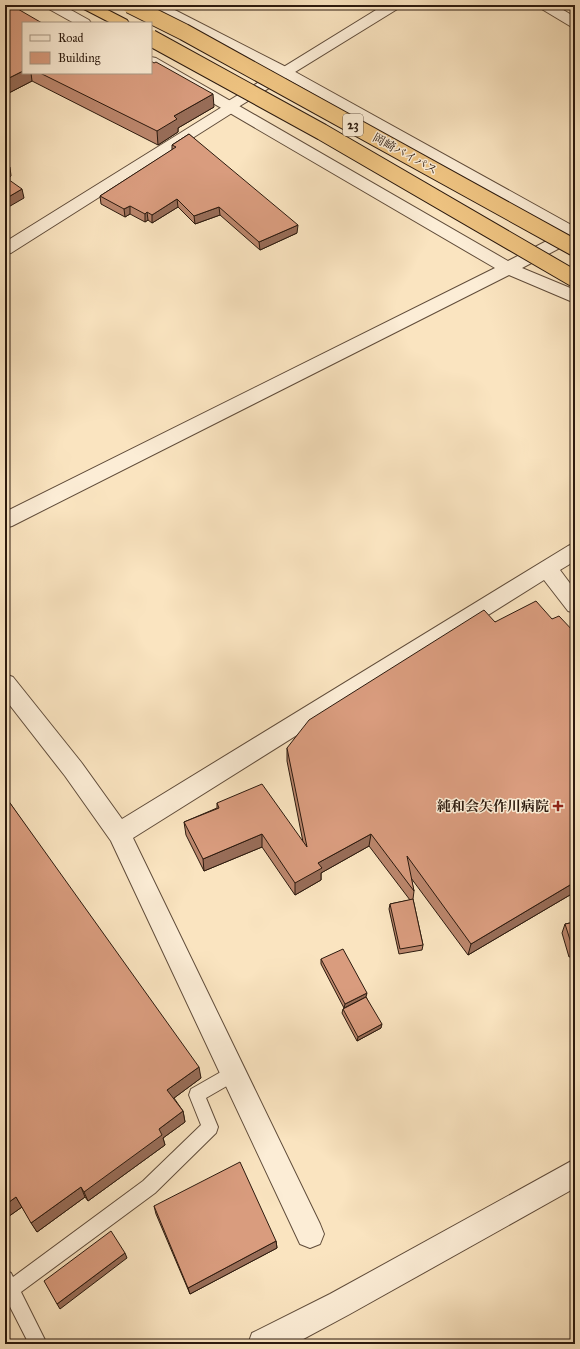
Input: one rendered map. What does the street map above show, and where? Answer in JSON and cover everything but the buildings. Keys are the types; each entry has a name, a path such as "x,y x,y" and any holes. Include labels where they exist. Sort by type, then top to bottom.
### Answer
{"highway":[{"path":"87,5 120,22"},
{"name":"岡崎バイパス","path":"130,5 575,237"},
{"name":"岡崎バイパス","path":"152,39 328,136 575,279"}],"street":[{"path":"52,5 82,22"},
{"path":"154,5 286,72 575,237"},
{"path":"5,249 227,110 230,106 394,5"},
{"path":"551,9 574,5"},
{"path":"551,9 575,23"},
{"path":"152,62 508,268 575,297"},
{"path":"5,521 508,268 575,237"},
{"path":"119,834 575,551"},
{"path":"547,569 575,605"},
{"path":"5,683 74,769 119,834 310,1234"},
{"path":"263,1344 340,1304 575,1173"}],"lane":[{"path":"38,1344 8,1284 149,1187 210,1127 196,1095 233,1073"}],"place":[{"name":"純和会矢作川病院","path":"558,806"}]}
